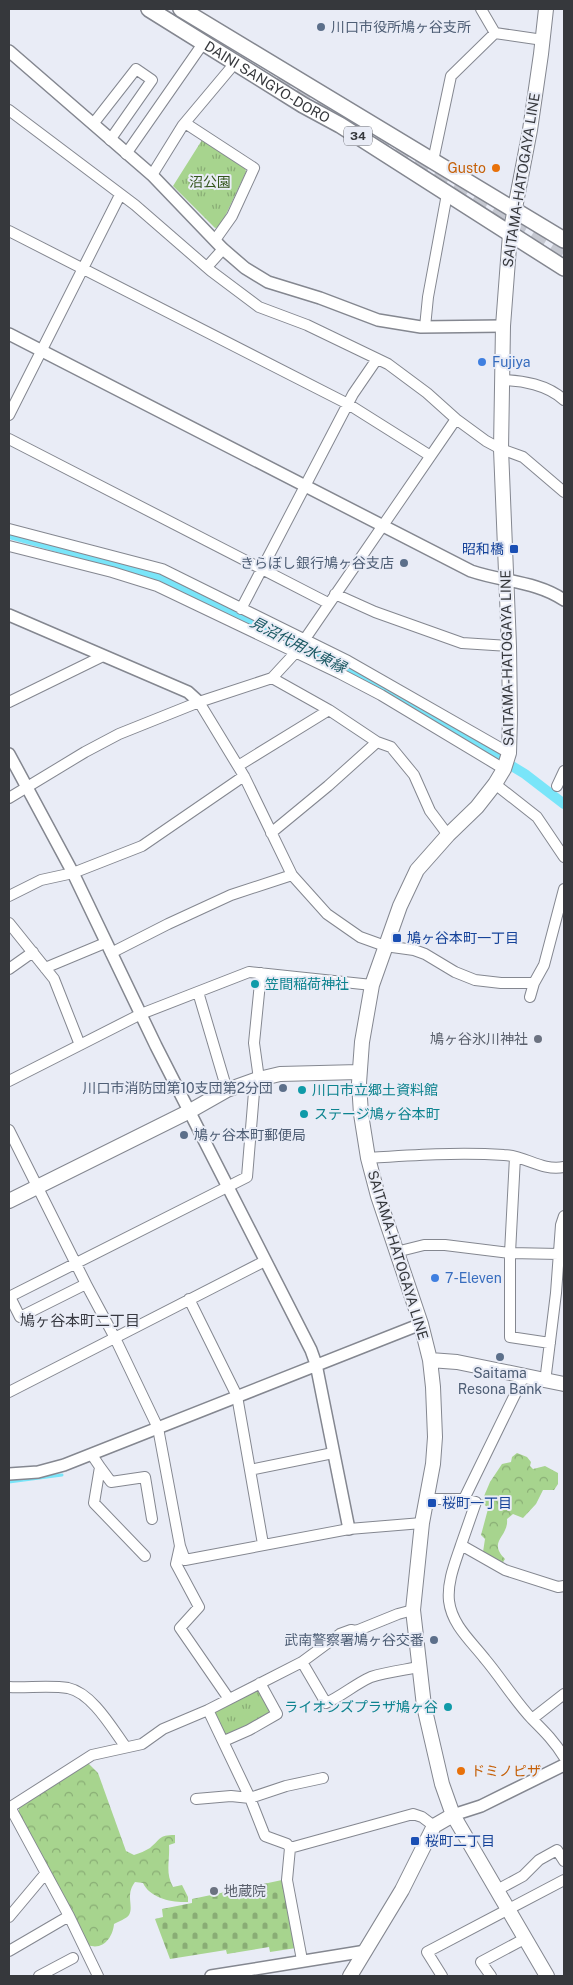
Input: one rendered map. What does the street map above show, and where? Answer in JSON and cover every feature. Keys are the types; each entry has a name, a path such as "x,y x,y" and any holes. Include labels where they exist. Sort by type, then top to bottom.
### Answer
{"main road":[{"name":"DAINI SANGYO-DORO","path":"148,9 340,125 564,268"},
{"name":"SAITAMA-HATOGAYA LINE","path":"546,9 530,130 510,234 503,326 501,449 507,581 510,717 506,762 496,784 477,807 448,835 417,870 400,906 372,985 359,1072 361,1114 368,1158 378,1196 421,1324 430,1360 435,1437 422,1523 413,1610 419,1667 430,1734 442,1784 454,1815 547,1976"},
{"name":"DAINI SANGYO-DORO","path":"190,11 217,30 564,240"},
{"name":"34","path":"204,42 278,77 217,30"},
{"path":"9,1201 190,1111 227,1090 257,1079 280,1074 359,1072"},
{"path":"430,1360 457,1362 563,1386"},
{"path":"350,1976 402,1890 434,1826 454,1815"}],"street":[{"path":"481,9 495,33"},
{"path":"184,30 190,11"},
{"path":"495,33 543,40"},
{"path":"433,161 451,76 495,33"},
{"path":"126,154 204,42"},
{"path":"9,50 152,175 223,249 245,268 268,282 320,298 378,320 425,327 503,326"},
{"path":"152,175 185,123 235,63"},
{"path":"93,124 136,68 152,80 110,140"},
{"path":"9,110 120,195 259,307 308,325 388,364 428,393 456,419 486,441 523,457 564,492"},
{"path":"185,123 254,168 232,216 216,240"},
{"path":"425,327 447,194"},
{"path":"9,415 120,195"},
{"path":"9,231 348,404 429,456"},
{"path":"207,267 223,249"},
{"path":"9,334 471,571 543,588 564,600"},
{"path":"241,609 348,404 377,359"},
{"path":"501,380 518,380 532,383 564,400"},
{"path":"9,798 27,789 85,752 119,734 199,702 272,678 296,652 331,598 456,419"},
{"path":"9,439 261,569 331,598 462,643 509,646"},
{"path":"9,529 162,569 397,688 506,762"},
{"path":"9,546 112,572 156,586 296,652 506,762"},
{"path":"9,615 188,692 199,702 244,776 292,875 327,914 345,928 360,937 385,946 414,950 425,954 455,972 475,980 501,983 534,983"},
{"path":"9,702 103,656"},
{"path":"272,678 329,710 377,742 391,747 414,775 430,811 448,835"},
{"path":"238,766 329,710"},
{"path":"271,833 377,742"},
{"path":"9,754 73,873 156,1046 316,1364 349,1529"},
{"path":"557,786 564,771"},
{"path":"9,896 41,880 73,873 142,846 244,776"},
{"path":"496,784 537,817 564,857"},
{"path":"45,968 108,948 168,924 231,895 292,875"},
{"path":"530,997 534,983 544,965 564,889"},
{"path":"9,923 54,979 80,1045"},
{"path":"9,969 32,952"},
{"path":"9,1081 141,1014 249,972 372,985"},
{"path":"86,1284 20,1317 9,1297 247,1177 257,1079 254,1043 260,973"},
{"path":"198,992 227,1090"},
{"path":"9,1130 86,1284 116,1338 158,1428 180,1546 185,1560 349,1529 422,1523"},
{"path":"368,1158 437,1154 506,1155 551,1169 564,1167"},
{"path":"514,1157 510,1253 510,1336 550,1343"},
{"path":"545,1382 564,1216"},
{"path":"396,1252 424,1245 445,1245 510,1253 559,1254"},
{"path":"9,1392 265,1261"},
{"path":"189,1299 238,1396 263,1544"},
{"path":"9,1474 48,1470 92,1455 316,1364 421,1324"},
{"path":"464,1499 524,1376"},
{"path":"250,1470 333,1453"},
{"path":"92,1455 111,1482 145,1477 152,1519"},
{"path":"100,1466 94,1503 145,1556"},
{"path":"427,1499 464,1499 476,1502 452,1574 449,1602 456,1621 466,1639 484,1658 532,1719 560,1739 564,1757"},
{"path":"461,1545 505,1570 558,1587 564,1586"},
{"path":"180,1546 176,1564 199,1607 180,1628 229,1699"},
{"path":"98,1976 69,1916 9,1808 92,1755 125,1746 142,1744 163,1729 208,1710 302,1662 340,1634 351,1630 356,1631 413,1610"},
{"path":"302,1662 326,1704 372,1677 419,1667"},
{"path":"224,1741 249,1730 277,1714 260,1683"},
{"path":"9,1687 69,1688 87,1698 103,1713 125,1746"},
{"path":"532,1719 564,1694"},
{"path":"208,1710 224,1741 266,1836 287,1844 290,1848 287,1880 302,1960"},
{"path":"454,1815 481,1806 564,1765"},
{"path":"196,1799 231,1796 250,1798 286,1786 323,1778"},
{"path":"290,1848 413,1814 434,1826"},
{"path":"497,1890 523,1876 539,1860 557,1850 564,1861"},
{"path":"9,1917 45,1874"},
{"path":"442,1976 428,1952 564,1880"},
{"path":"9,1951 69,1916"},
{"path":"491,1976 482,1962 526,1938"},
{"path":"211,1976 366,1951"},
{"path":"39,1976 73,1958"}],"green space":[{"name":"沼公園","path":"202,140 245,167 246,172 220,227 215,228 173,186"},
{"path":"517,1453 527,1457 533,1469 545,1466 558,1473 558,1484 554,1490 543,1490 536,1504 523,1518 513,1514 507,1519 507,1525 498,1543 500,1553 505,1559 502,1564 483,1552 485,1539 481,1535 488,1509 482,1501 490,1482 502,1464 511,1462 512,1457"},
{"path":"256,1690 262,1692 272,1710 270,1715 226,1736 224,1735 214,1715 215,1711"},
{"path":"87,1762 98,1773 126,1851 134,1855 150,1848 160,1838 175,1835 175,1843 169,1845 169,1877 173,1887 182,1885 188,1897 188,1902 162,1899 146,1888 143,1883 135,1882 130,1896 131,1908 129,1915 114,1924 112,1934 106,1942 98,1946 88,1945 19,1817 19,1805"},
{"path":"282,1880 296,1948 270,1952 269,1947 227,1954 226,1950 170,1959 155,1919 163,1917 162,1909 192,1903 192,1899"}],"waterway":[{"name":"見沼代用水東縁","path":"9,534 134,568 180,586 274,631 392,693 525,774 564,804"},
{"path":"9,1482 62,1475"}],"tunnel":[{"path":"278,77 564,252"}],"place":[{"name":"川口市役所鳩ヶ谷支所","path":"321,27"},
{"name":"Gusto","path":"496,168"},
{"name":"Fujiya","path":"482,362"},
{"name":"昭和橋","path":"514,549"},
{"name":"きらぼし銀行鳩ヶ谷支店","path":"404,563"},
{"name":"鳩ヶ谷本町一丁目","path":"397,938"},
{"name":"笠間稲荷神社","path":"255,984"},
{"name":"鳩ヶ谷氷川神社","path":"538,1039"},
{"name":"川口市消防団第10支団第2分団","path":"283,1088"},
{"name":"川口市立郷土資料館","path":"302,1090"},
{"name":"ステージ鳩ヶ谷本町","path":"304,1114"},
{"name":"鳩ヶ谷本町郵便局","path":"184,1135"},
{"name":"7-Eleven","path":"435,1278"},
{"name":"Saitama Resona Bank","path":"500,1357"},
{"name":"桜町一丁目","path":"432,1503"},
{"name":"武南警察署鳩ヶ谷交番","path":"434,1640"},
{"name":"ライオンズプラザ鳩ヶ谷","path":"448,1707"},
{"name":"ドミノピザ","path":"461,1771"},
{"name":"桜町二丁目","path":"415,1841"},
{"name":"地蔵院","path":"214,1891"}],"district":[{"name":"鳩ヶ谷本町二丁目","path":"80,1321"}]}
